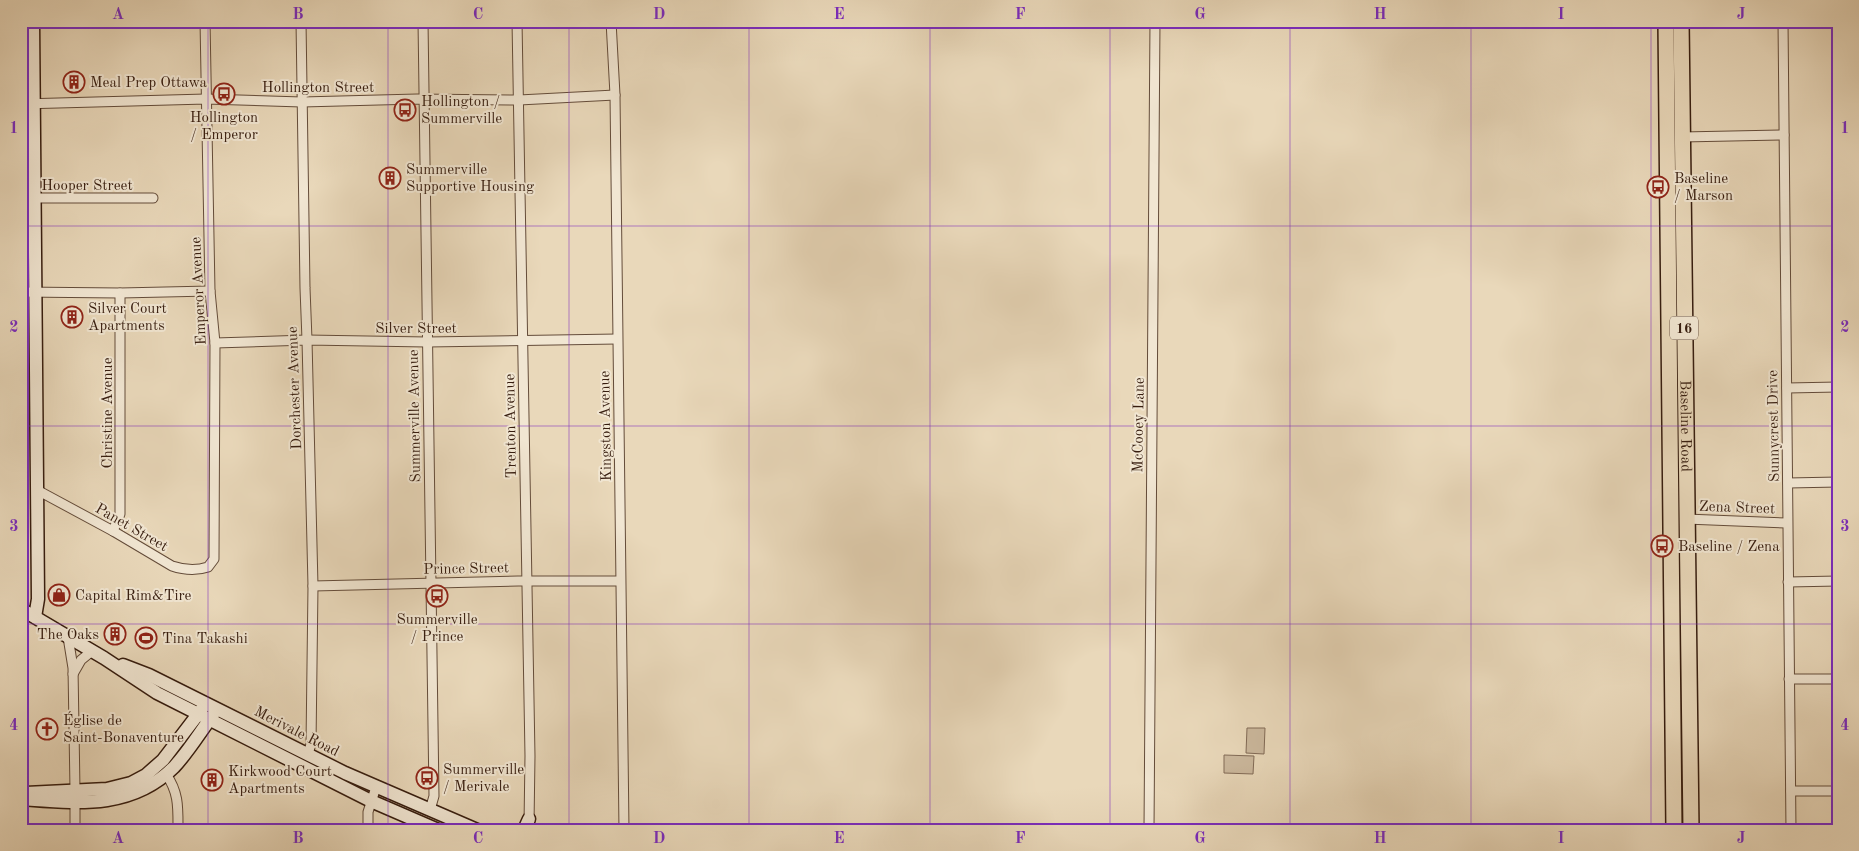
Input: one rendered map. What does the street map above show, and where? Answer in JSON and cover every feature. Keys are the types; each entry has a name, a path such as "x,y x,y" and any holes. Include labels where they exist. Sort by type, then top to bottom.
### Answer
{"main road":[{"path":"33,21 27,103 28,198 35,292 38,600 35,617"},
{"name":"Baseline Road","path":"1666,21 1674,830"},
{"name":"Baseline Road","path":"1681,21 1691,830"},
{"name":"Merivale Road","path":"21,609 104,658 141,684 372,801 438,830"},
{"name":"Merivale Road","path":"104,658 149,675 376,787 477,830"},
{"path":"21,799 75,796 122,786 138,780 163,760 212,706"},
{"path":"21,793 75,796 102,801 126,797 144,789 166,774 183,756 204,717"},
{"path":"372,801 423,814 430,810"}],"street":[{"name":"Emperor Avenue","path":"205,21 210,291 215,343 213,559"},
{"name":"Dorchester Avenue","path":"302,21 305,288 308,340 313,586 311,744 308,754"},
{"name":"Summerville Avenue","path":"423,21 434,796 430,810"},
{"name":"Trenton Avenue","path":"517,21 527,581 528,826"},
{"name":"Kingston Avenue","path":"611,21 615,96 624,830"},
{"name":"McCooey Lane","path":"1149,830 1155,21"},
{"name":"Sunnycrest Drive","path":"1783,21 1788,679 1791,830"},
{"name":"Hollington Street","path":"27,103 206,99 302,102 519,100 615,96"},
{"path":"1682,137 1784,135"},
{"name":"Hooper Street","path":"28,198 153,198"},
{"path":"21,292 120,293 210,291"},
{"name":"Christine Avenue","path":"113,531 120,514 120,293"},
{"name":"Silver Street","path":"215,343 308,340 427,342 617,339"},
{"path":"1787,388 1838,387"},
{"path":"1788,483 1838,482"},
{"name":"Panet Street","path":"37,490 113,531 172,566 180,569 199,570 208,567 213,559"},
{"name":"Zena Street","path":"1686,519 1787,522"},
{"name":"Prince Street","path":"313,586 527,581 620,581"},
{"path":"1788,582 1838,581"},
{"path":"68,637 72,653 73,674 75,830"},
{"path":"73,674 81,660 92,651"},
{"path":"1788,679 1838,679"},
{"path":"166,774 174,785 176,793 178,830"},
{"path":"368,830 368,812 376,787"},
{"path":"1791,791 1838,791"}],"green space":[{"path":"21,341 26,341 26,484 21,484"},
{"path":"1247,728 1265,728 1264,754 1246,753"},
{"path":"1224,755 1254,756 1253,774 1224,773"}],"place":[{"name":"Meal Prep Ottawa","path":"74,82"},
{"name":"Hollington / Emperor","path":"224,94"},
{"name":"Hollington / Summerville","path":"405,110"},
{"name":"Summerville Supportive Housing","path":"390,178"},
{"name":"Baseline / Marson","path":"1658,187"},
{"name":"Silver Court Apartments","path":"72,317"},
{"name":"Baseline / Zena","path":"1662,546"},
{"name":"Capital Rim&Tire","path":"59,595"},
{"name":"Summerville / Prince","path":"437,596"},
{"name":"The Oaks","path":"115,634"},
{"name":"Tina Takashi","path":"146,638"},
{"name":"Église de Saint-Bonaventure","path":"47,729"},
{"name":"Summerville / Merivale","path":"427,778"},
{"name":"Kirkwood Court Apartments","path":"212,780"}]}
